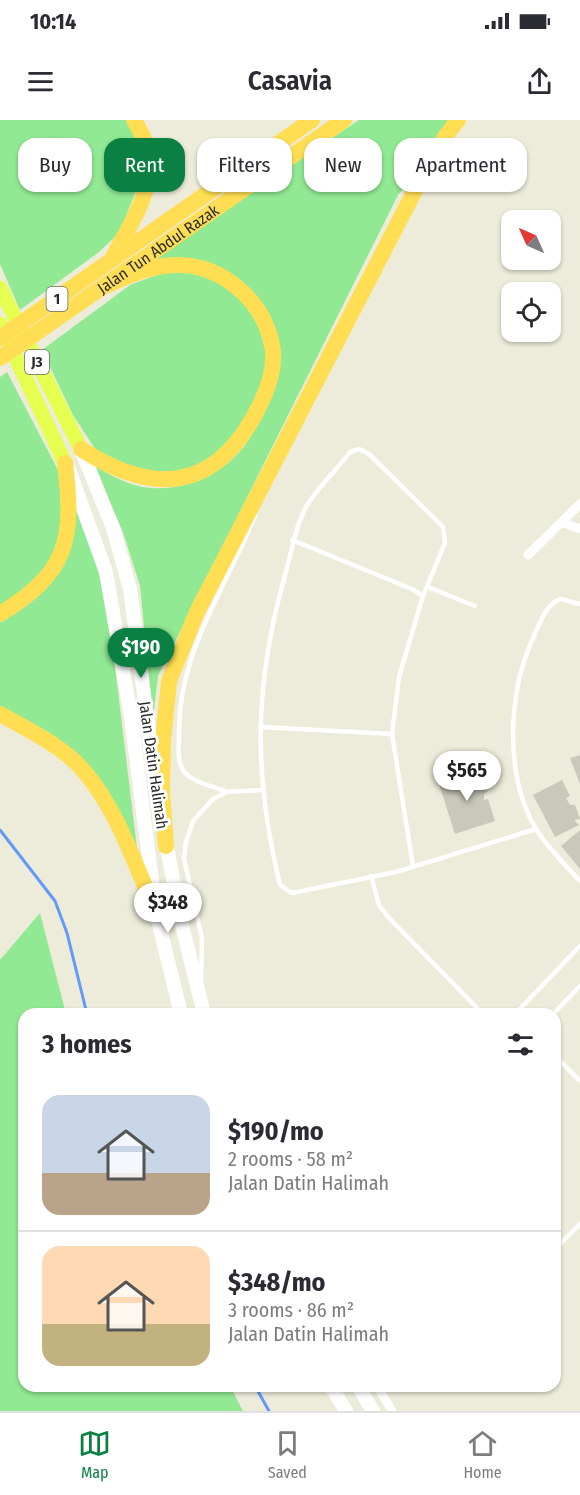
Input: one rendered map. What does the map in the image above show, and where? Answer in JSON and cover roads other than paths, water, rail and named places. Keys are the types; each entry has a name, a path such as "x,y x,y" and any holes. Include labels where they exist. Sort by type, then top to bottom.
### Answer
{"highway":[{"path":"112,258 132,223 151,167 146,142 134,120"},
{"name":"Jalan Tun Abdul Razak","path":"0,338 312,120"},
{"name":"Jalan Tun Abdul Razak","path":"0,358 344,120"},
{"path":"166,846 162,790 163,741 169,681 197,612 264,478 334,350 424,173 458,120"},
{"path":"78,442 102,463 132,476 165,481 191,477 214,465 244,434 260,406 271,375 272,346 264,321 252,300 234,284 206,270 175,265 138,272 105,286"},
{"path":"0,614 43,584 57,565 69,523 62,455"},
{"path":"0,714 54,746 84,770 112,813 156,912"}],"main road":[{"name":"Jalan Datin Halimah","path":"0,288 78,442 113,528 130,589 152,763 166,846 202,1008"},
{"name":"Jalan Datin Halimah","path":"0,324 62,455 82,502 106,572 130,717 156,912 180,1008"},
{"path":"335,1392 346,1411"},
{"path":"362,1392 374,1411"}],"street":[{"path":"528,555 580,504"},
{"path":"561,522 580,530"},
{"path":"381,1392 392,1411"}],"lane":[{"path":"413,866 398,758 392,734 399,677 423,596 445,543 443,527 369,454 359,449 350,452 306,507 292,540 265,654 261,727 262,790 269,841 283,890 297,892 413,866 537,829"},
{"path":"227,792 198,781 182,769 179,759 178,709 200,633 249,533 261,497 264,478"},
{"path":"292,540 412,589 423,596"},
{"path":"428,587 475,606"},
{"path":"580,604 561,599 550,606 526,654 518,686 514,723 518,775 524,801 537,829 580,881"},
{"path":"261,727 392,734"},
{"path":"199,995 202,938 184,859 186,842 202,809 213,799 227,792 262,790"},
{"path":"371,876 379,905 388,918 477,1008"},
{"path":"521,1008 580,947"},
{"path":"559,1008 580,986"},
{"path":"561,1062 580,1081"},
{"path":"561,1243 580,1224"},
{"path":"574,1230 580,1236"}],"waterway":[{"path":"0,830 55,901 67,933 86,1008"},
{"path":"258,1392 269,1411"}]}
